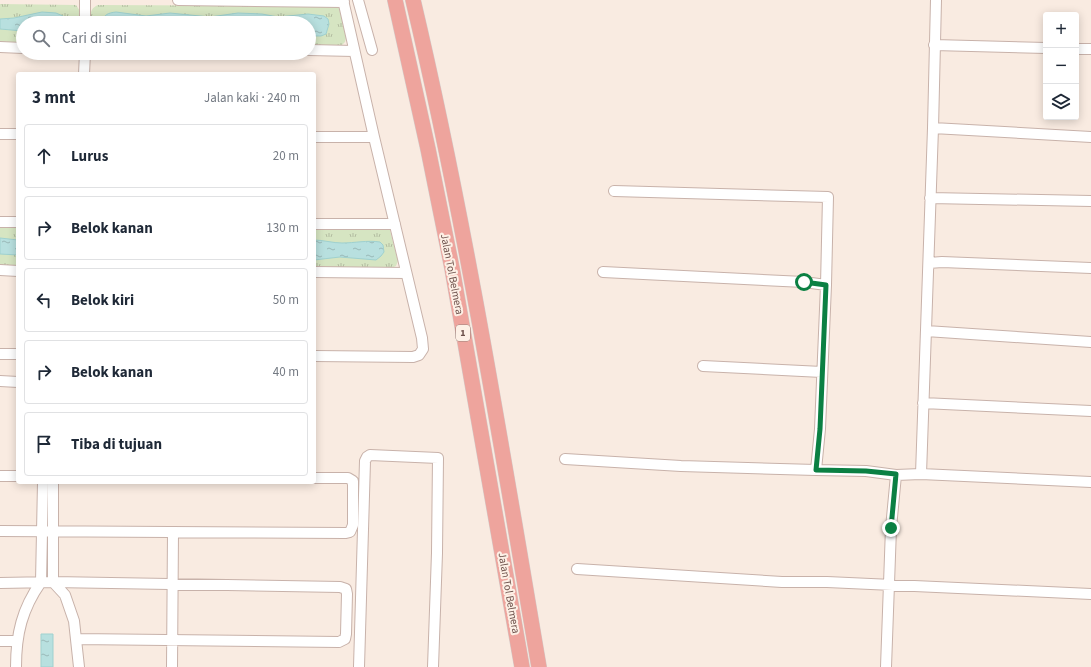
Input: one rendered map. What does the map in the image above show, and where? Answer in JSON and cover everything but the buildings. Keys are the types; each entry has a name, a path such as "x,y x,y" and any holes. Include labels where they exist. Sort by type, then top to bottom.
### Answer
{"highway":[{"name":"Jalan Tol Belmera","path":"395,0 428,149 452,268 522,667"},
{"name":"Jalan Tol Belmera","path":"413,0 447,153 470,272 539,667"}],"street":[{"path":"85,0 85,16"},
{"path":"178,0 343,1 422,338 423,349 420,355 413,357 316,356"},
{"path":"358,0 372,50"},
{"path":"921,474 929,263 936,0"},
{"path":"934,45 1043,48"},
{"path":"0,47 16,48"},
{"path":"1079,49 1091,49"},
{"path":"316,50 354,51"},
{"path":"84,72 85,60"},
{"path":"933,128 1091,137"},
{"path":"0,134 16,134"},
{"path":"316,137 374,137"},
{"path":"614,191 828,197 820,429 816,470"},
{"path":"930,198 1091,201"},
{"path":"0,222 16,222"},
{"path":"316,224 395,224"},
{"path":"929,263 942,262 1091,268"},
{"path":"0,270 16,271"},
{"path":"316,272 406,273"},
{"path":"603,272 804,282 826,285"},
{"path":"926,331 1091,342"},
{"path":"0,354 16,354"},
{"path":"703,366 822,372"},
{"path":"0,381 16,382"},
{"path":"923,403 1091,411"},
{"path":"360,667 365,461 367,457 372,455 438,458 433,667"},
{"path":"565,459 681,466 866,471 896,474 1091,482"},
{"path":"886,667 891,528 896,474"},
{"path":"0,476 16,476"},
{"path":"0,531 350,532 353,525 353,481 348,478 316,478"},
{"path":"16,667 20,624 32,595 41,582 42,484"},
{"path":"53,484 53,582 65,595 74,621 79,667"},
{"path":"172,667 173,532"},
{"path":"576,569 782,582 827,582 1091,594"},
{"path":"0,583 53,582 340,587 346,589 347,594 346,634 345,639 339,642 76,639"},
{"path":"0,641 18,641"}],"green space":[{"path":"0,4 76,5 80,11 80,16 16,16 16,43 0,43"},
{"path":"98,5 335,6 340,9 346,38 345,42 341,46 316,45 316,16 91,16 92,10"},
{"path":"0,228 16,228 16,265 0,265"},
{"path":"316,228 390,230 398,261 396,266 392,268 316,268"}],"water":[{"path":"42,12 56,13 63,16 23,16"},
{"path":"116,12 146,16 106,16"},
{"path":"170,13 200,16 146,16"},
{"path":"238,13 273,16 217,16"},
{"path":"308,14 324,16 328,19 329,24 326,34 316,36 316,16 288,16"},
{"path":"16,18 16,30 0,29 0,19"},
{"path":"0,238 16,240 16,255 0,254"},
{"path":"316,240 342,243 370,241 380,242 383,245 384,252 376,260 340,257 316,260"},
{"path":"41,634 53,634 53,667 41,667"}],"route":[{"path":"804,282 826,285 820,429 816,470 866,471 896,474 891,528"}]}
